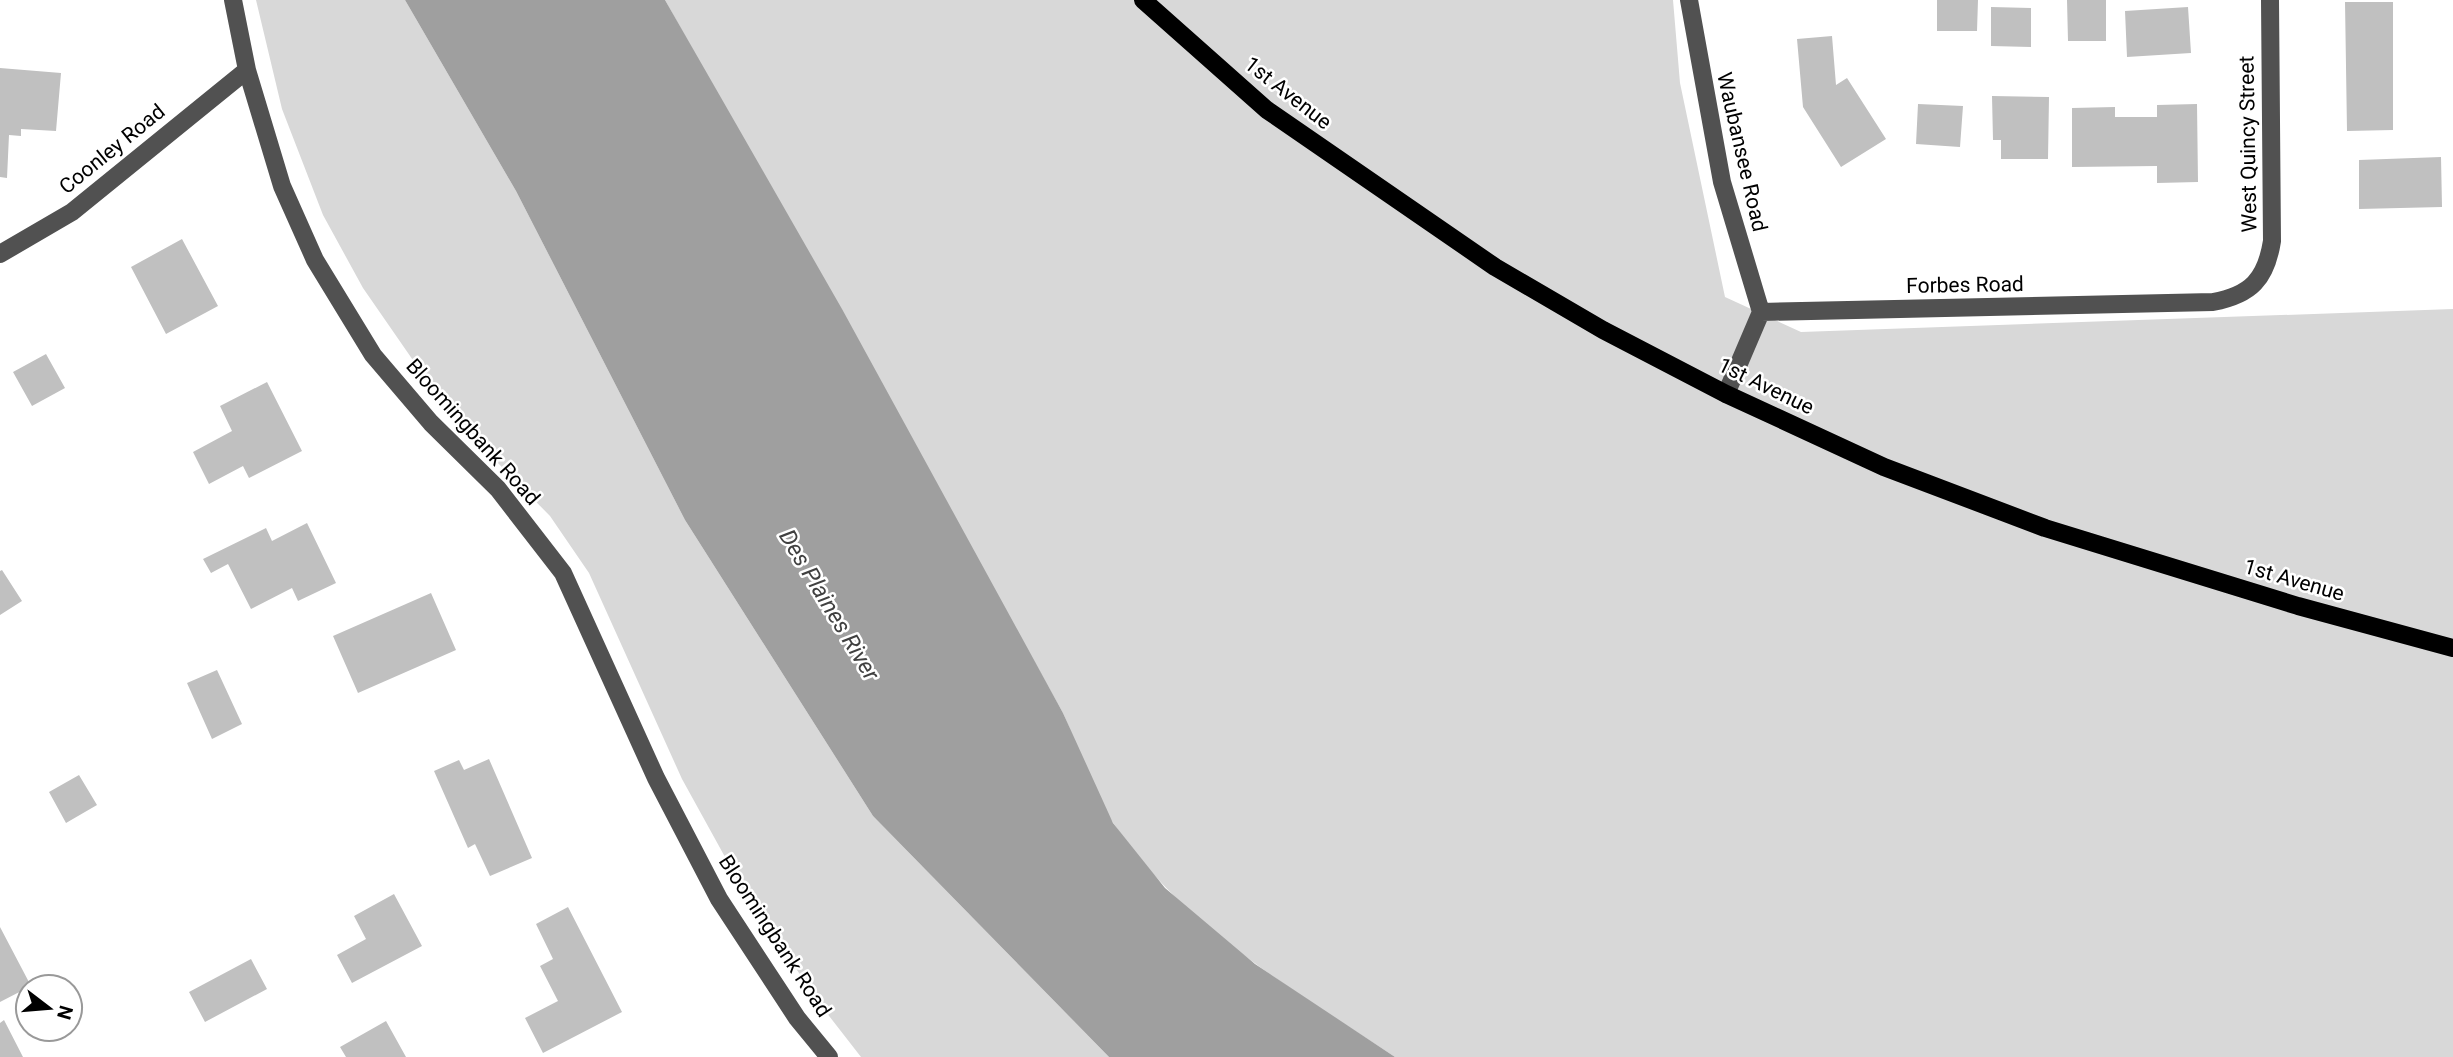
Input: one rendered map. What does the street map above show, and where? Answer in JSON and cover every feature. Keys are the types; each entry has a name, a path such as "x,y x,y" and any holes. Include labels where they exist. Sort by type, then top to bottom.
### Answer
{"main road":[{"name":"1st Avenue","path":"1143,0 1267,110 1495,267 1603,330 1727,394 1884,467 2045,528 2298,606 2453,648"}],"street":[{"name":"Bloomingbank Road","path":"233,0 247,70 282,186 315,260 373,355 431,423 498,489 563,573 656,778 719,899 797,1018 829,1057"},
{"name":"Waubansee Road","path":"1689,0 1722,182 1760,312"},
{"name":"West Quincy Street","path":"2255,284 2269,265 2272,241 2270,0"},
{"name":"Coonley Road","path":"0,254 72,212 247,70"},
{"name":"Forbes Road","path":"1760,312 2213,302 2236,298 2255,284"},
{"path":"1727,394 1760,312"}],"shaded area":[{"path":"256,0 405,0 516,191 685,520 873,816 1109,1057 861,1057 819,1003 741,886 682,779 589,573 550,516 491,456 426,379 363,288 323,215 282,109"},
{"path":"665,0 1673,0 1680,83 1725,297 1801,332 2453,309 2453,1057 1395,1057 1280,981 1206,925 1141,861 1114,824 1093,785 1063,713"}],"water":[{"name":"Des Plaines River","path":"405,0 665,0 842,309 1063,713 1113,823 1165,888 1255,964 1395,1057 1109,1057 873,816 685,520 516,191"}],"building":[{"path":"1937,0 1978,0 1977,31 1937,31"},
{"path":"2067,0 2106,0 2106,41 2068,41"},
{"path":"2345,2 2393,2 2393,130 2347,131"},
{"path":"1991,7 2031,8 2031,47 1991,46"},
{"path":"2188,7 2191,53 2127,57 2125,11"},
{"path":"1832,36 1836,85 1847,78 1886,139 1841,167 1803,107 1797,39"},
{"path":"0,68 61,73 56,131 21,129 21,136 9,135 7,178 0,177"},
{"path":"1992,96 2049,97 2048,159 2001,159 2001,140 1993,140"},
{"path":"1918,104 1963,106 1960,147 1916,144"},
{"path":"2197,104 2198,182 2157,183 2157,166 2072,167 2072,108 2115,107 2115,117 2157,117 2157,105"},
{"path":"2441,157 2442,207 2359,209 2359,160"},
{"path":"182,239 218,306 166,334 131,267"},
{"path":"46,354 65,388 32,406 13,372"},
{"path":"267,382 302,451 249,478 243,466 209,484 193,452 232,431 220,406"},
{"path":"307,523 336,583 298,601 292,588 251,609 228,564 211,573 203,559 266,528 272,541"},
{"path":"2,570 22,601 0,615 0,571"},
{"path":"431,593 456,650 358,693 333,636"},
{"path":"217,670 242,724 212,739 187,683"},
{"path":"489,759 532,858 490,876 475,844 468,848 434,771 459,760 464,770"},
{"path":"79,775 97,805 66,823 49,792"},
{"path":"394,894 422,946 352,983 337,955 366,939 354,916"},
{"path":"568,907 622,1012 543,1053 525,1018 558,1001 540,966 553,959 536,924"},
{"path":"0,927 24,973 14,973 14,995 0,1002"},
{"path":"251,959 267,989 205,1022 189,992"},
{"path":"4,1020 23,1057 0,1057 0,1023"},
{"path":"386,1021 406,1057 346,1057 340,1047"}]}
